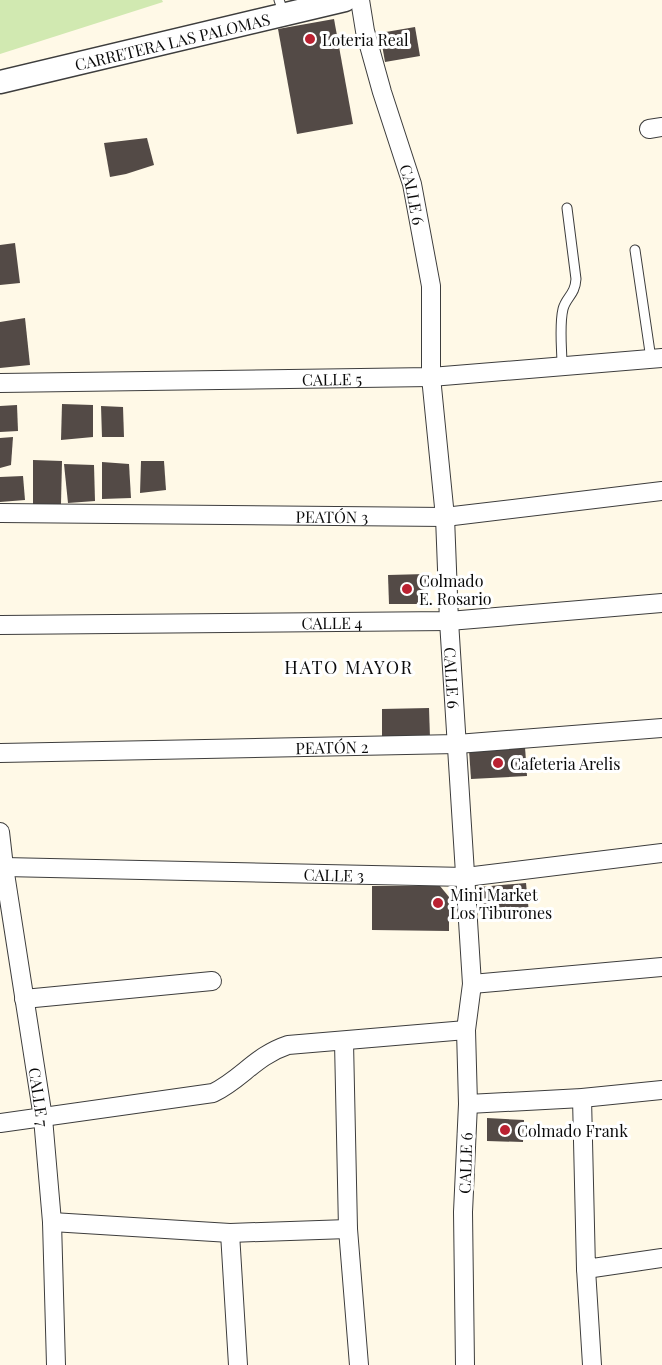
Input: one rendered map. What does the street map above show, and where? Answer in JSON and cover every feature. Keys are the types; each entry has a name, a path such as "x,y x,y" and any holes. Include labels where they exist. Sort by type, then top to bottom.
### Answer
{"street":[{"name":"CARRETERA LAS PALOMAS","path":"0,82 281,7 345,0"},
{"name":"CALLE 6","path":"360,0 373,62 412,184 431,286 431,377 445,517 449,621 472,984 466,1030 468,1104 463,1212 465,1365"},
{"name":"CALLE 5","path":"0,383 431,377 656,359"},
{"name":"PEATÓN 3","path":"0,513 445,517 662,491"},
{"name":"CALLE 4","path":"0,625 449,621 662,603"},
{"name":"PEATÓN 2","path":"0,753 457,744 662,728"},
{"name":"CALLE 7","path":"0,832 43,1118 52,1222 56,1365"},
{"name":"CALLE 3","path":"4,867 466,877 662,853"},
{"path":"472,984 662,967"},
{"path":"24,999 212,981"},
{"path":"0,1124 213,1093 226,1086 262,1056 288,1045 466,1030"},
{"path":"344,1041 348,1229 359,1365"},
{"path":"468,1104 582,1098 662,1090"},
{"path":"582,1098 586,1269 592,1365"},
{"path":"52,1222 230,1233 348,1229"},
{"path":"230,1233 238,1365"},
{"path":"586,1269 662,1258"}],"lane":[{"path":"562,366 562,312 565,302 575,288 576,279 567,208"},
{"path":"635,250 656,359"}],"green space":[{"path":"0,0 162,0 163,2 0,54"}],"building":[{"path":"334,19 353,124 297,134 278,29"},
{"path":"415,27 420,56 385,62 380,33"},
{"path":"147,138 154,165 110,177 104,143"},
{"path":"15,243 20,283 0,285 0,245"},
{"path":"25,318 30,365 0,368 0,322"},
{"path":"62,404 93,405 93,437 61,440"},
{"path":"17,405 18,431 0,432 0,406"},
{"path":"101,406 123,407 124,437 102,437"},
{"path":"13,437 11,465 0,468 0,438"},
{"path":"33,460 62,461 61,504 33,504"},
{"path":"141,461 164,461 166,490 140,493"},
{"path":"102,462 129,464 131,498 102,499"},
{"path":"64,464 94,465 95,501 68,503"},
{"path":"23,476 25,500 0,502 0,477"},
{"name":"Colmado E. Rosario","path":"426,574 426,604 389,604 388,575"},
{"path":"429,708 430,738 382,738 382,709"},
{"name":"Cafeteria Arelis","path":"525,747 527,776 471,779 469,750"},
{"path":"526,883 529,913 482,917 479,887"},
{"path":"372,886 440,886 449,897 449,931 372,930"},
{"name":"Colmado Frank","path":"487,1118 524,1120 523,1142 487,1141"}],"place":[{"name":"Loteria Real","path":"310,39"},
{"name":"Colmado E. Rosario","path":"407,589"},
{"name":"Cafeteria Arelis","path":"498,763"},
{"name":"Mini Market Los Tiburones","path":"438,903"},
{"name":"Colmado Frank","path":"505,1130"}],"district":[{"name":"HATO MAYOR","path":"349,667"}]}
